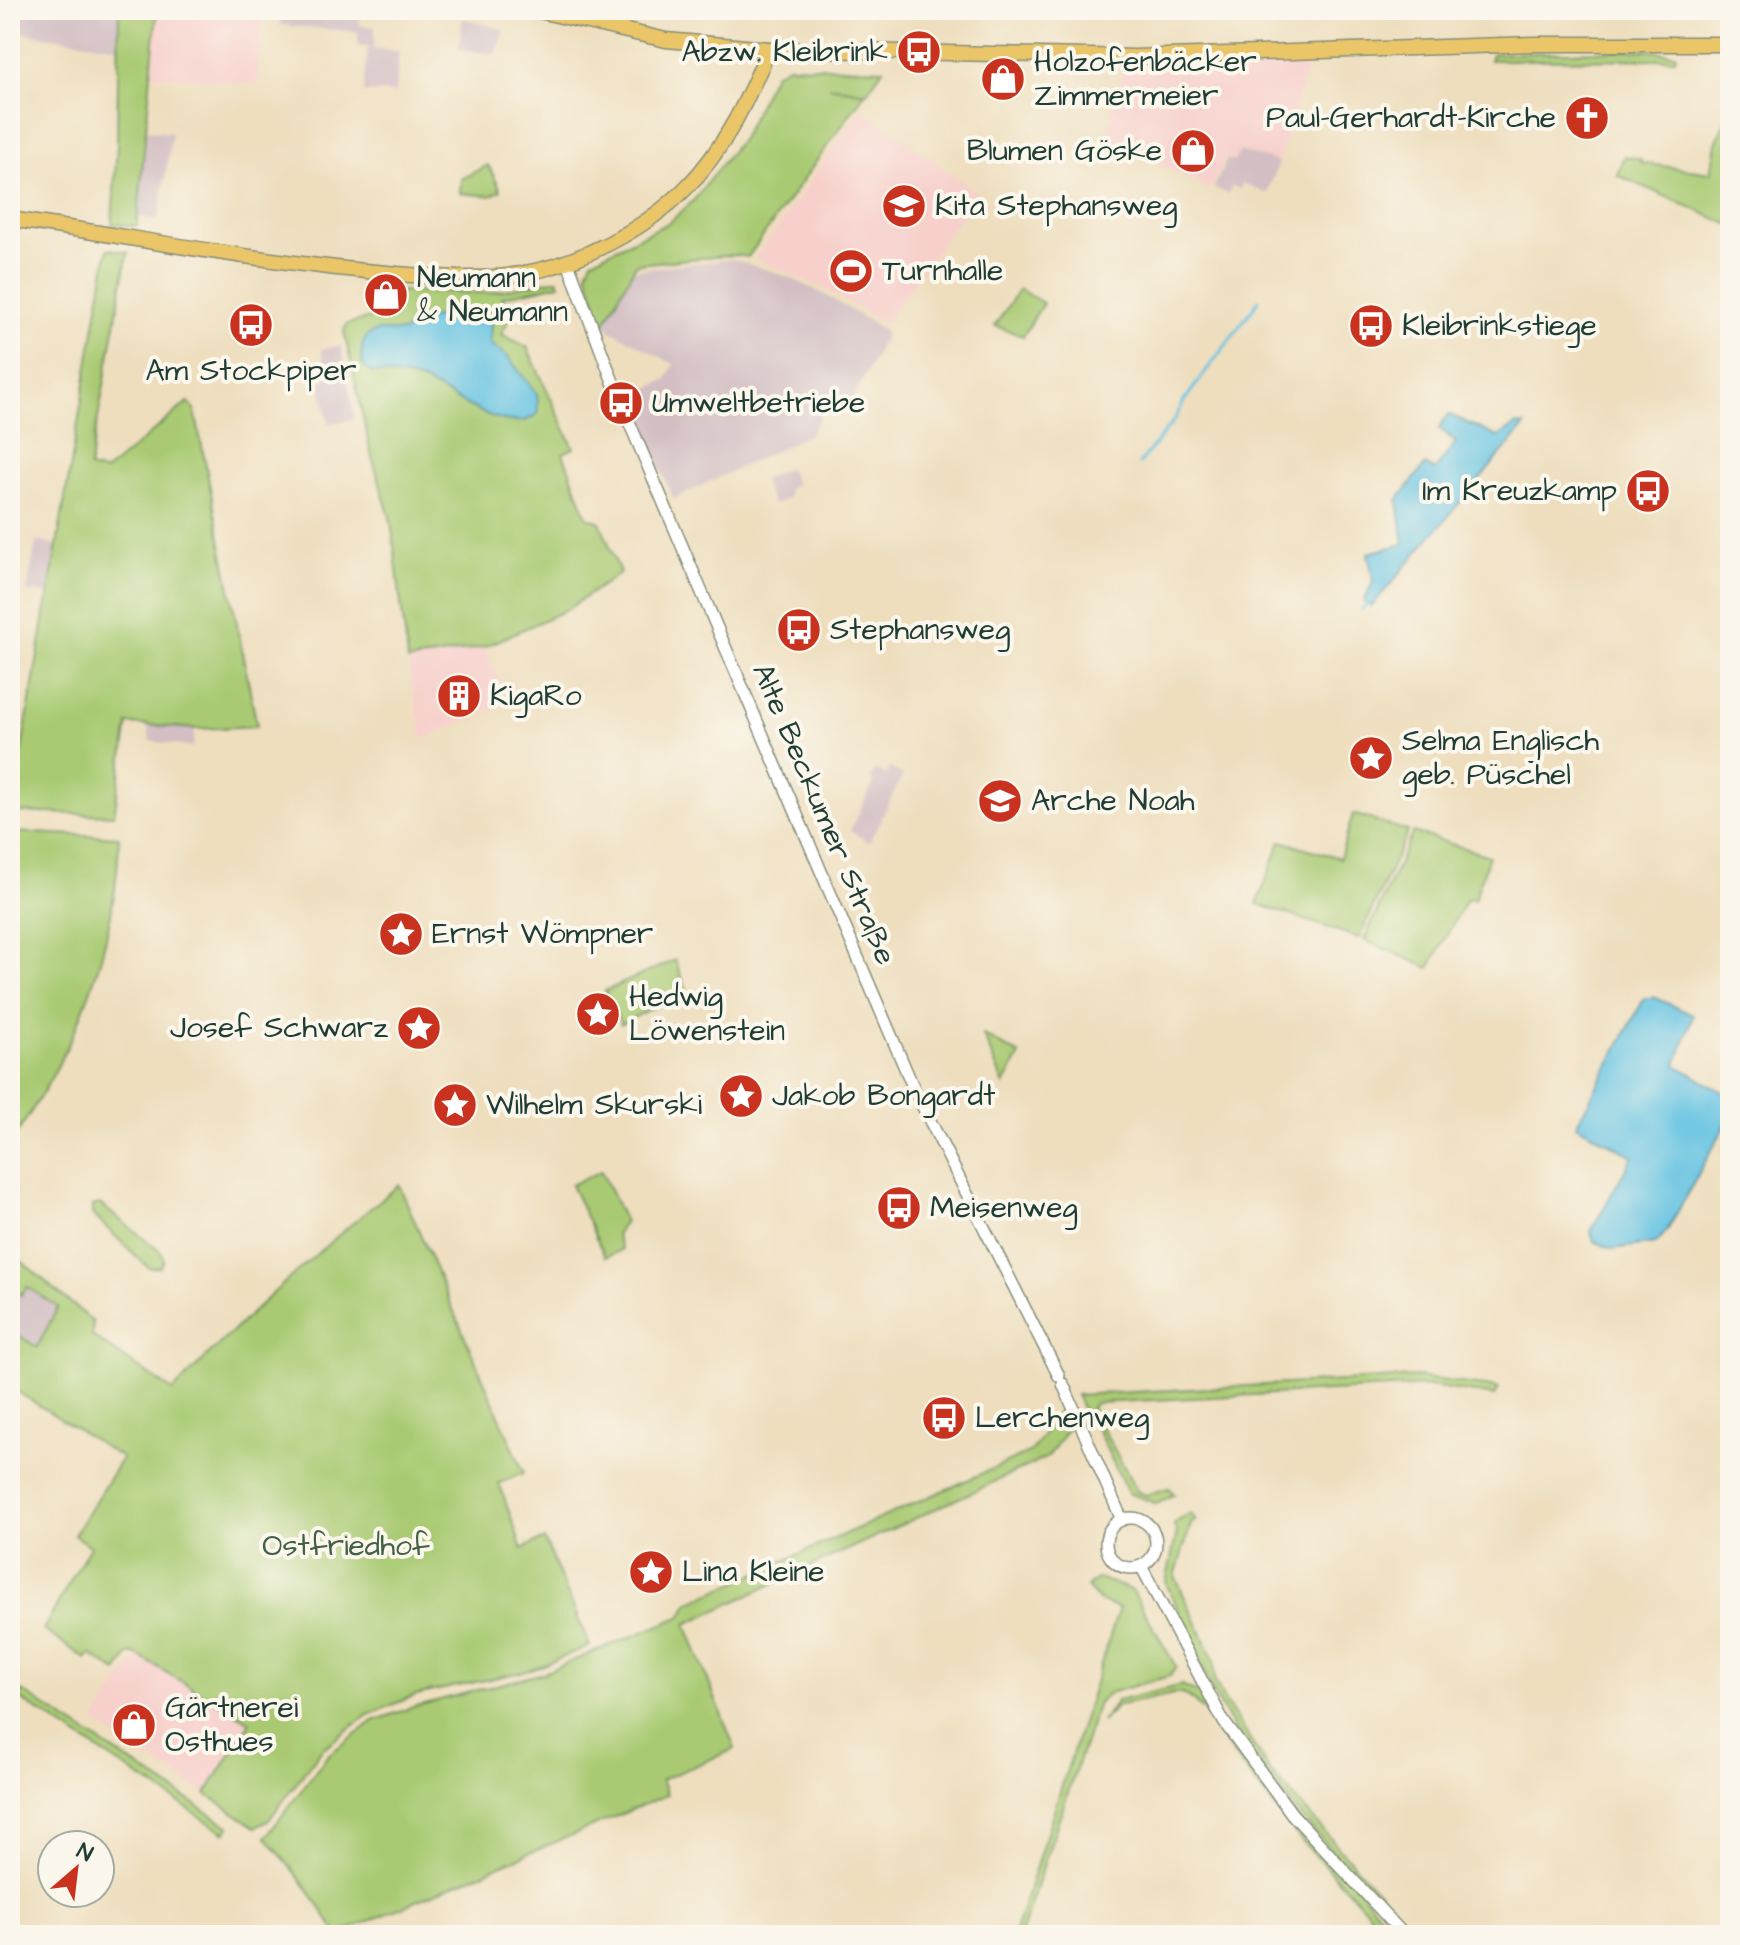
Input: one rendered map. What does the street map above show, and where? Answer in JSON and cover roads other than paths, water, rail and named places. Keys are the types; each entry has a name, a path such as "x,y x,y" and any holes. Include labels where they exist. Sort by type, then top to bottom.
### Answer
{"main road":[{"path":"535,10 666,40 769,49 1135,57 1549,43 1730,44"},
{"path":"10,219 319,267 411,275 521,274 567,260 628,231 661,211 685,189 731,131 769,49"}],"street":[{"name":"Alte Beckumer Straße","path":"567,260 621,403 914,1089 1061,1380 1122,1520"},
{"path":"1122,1520 1142,1520 1156,1536 1154,1554 1141,1566 1125,1567 1108,1551 1107,1536 1122,1520"},
{"path":"1141,1566 1224,1722 1292,1814 1404,1935"}],"water":[{"path":"485,309 491,318 490,344 507,356 537,394 538,413 526,420 496,418 420,380 370,371 362,361 361,352 368,335 378,331 404,332 418,320"},
{"path":"1448,414 1498,437 1516,425 1525,426 1371,607 1364,601 1373,581 1368,553 1404,544 1398,500 1425,465 1435,470 1456,442 1439,428"},
{"path":"1654,997 1693,1015 1676,1065 1730,1096 1730,1117 1667,1231 1656,1243 1612,1249 1594,1241 1591,1231 1633,1156 1576,1125 1644,999"}],"waterway":[{"path":"1139,464 1175,419 1184,401 1259,300"},
{"path":"412,315 419,322"},
{"path":"1362,610 1369,601"}],"place":[{"name":"Abzw. Kleibrink","path":"919,52"},
{"name":"Holzofenbäcker Zimmermeier","path":"1003,79"},
{"name":"Paul-Gerhardt-Kirche","path":"1587,118"},
{"name":"Blumen Göske","path":"1193,151"},
{"name":"Kita Stephansweg","path":"904,206"},
{"name":"Turnhalle","path":"851,271"},
{"name":"Neumann & Neumann","path":"386,295"},
{"name":"Am Stockpiper","path":"251,325"},
{"name":"Kleibrinkstiege","path":"1371,326"},
{"name":"Umweltbetriebe","path":"621,403"},
{"name":"Im Kreuzkamp","path":"1648,491"},
{"name":"Stephansweg","path":"799,630"},
{"name":"KigaRo","path":"459,696"},
{"name":"Selma Englisch geb. Püschel","path":"1371,758"},
{"name":"Arche Noah","path":"1000,801"},
{"name":"Ernst Wömpner","path":"401,934"},
{"name":"Hedwig Löwenstein","path":"598,1014"},
{"name":"Josef Schwarz","path":"419,1028"},
{"name":"Jakob Bongardt","path":"741,1096"},
{"name":"Wilhelm Skurski","path":"455,1105"},
{"name":"Meisenweg","path":"899,1208"},
{"name":"Lerchenweg","path":"944,1418"},
{"name":"Lina Kleine","path":"651,1572"},
{"name":"Gärtnerei Osthues","path":"134,1725"}],"park label":[{"name":"Ostfriedhof","path":"346,1546"}]}
